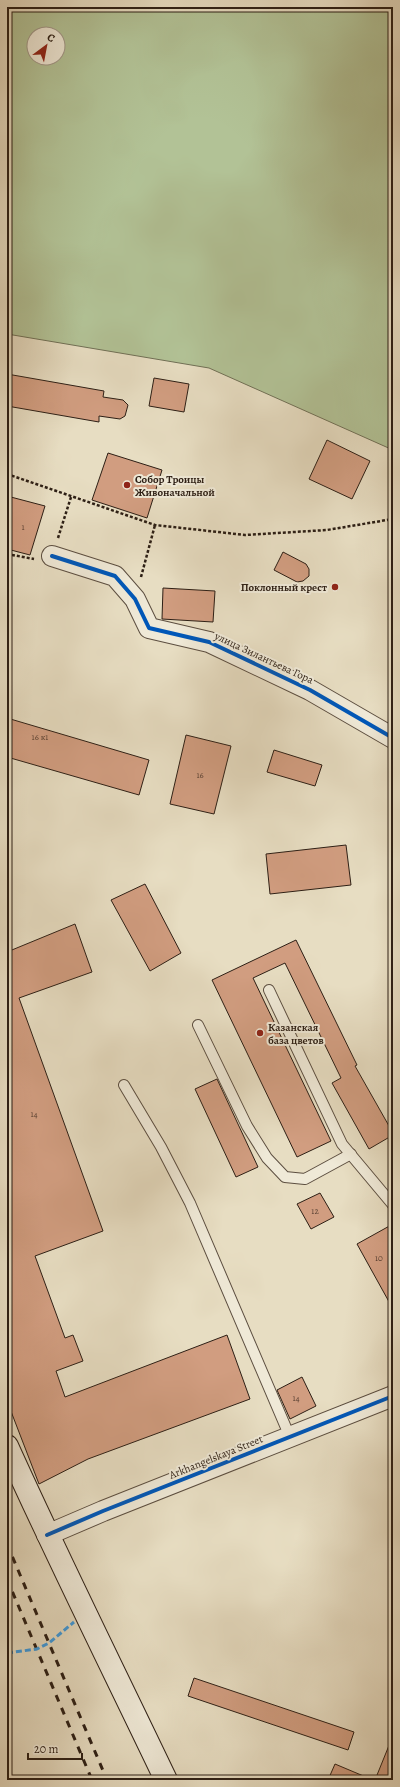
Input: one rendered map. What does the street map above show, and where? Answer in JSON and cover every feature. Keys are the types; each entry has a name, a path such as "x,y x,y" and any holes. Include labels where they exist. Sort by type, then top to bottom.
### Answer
{"main road":[{"path":"7,1446 47,1535 83,1605 166,1780"}],"street":[{"name":"улица Зилантьева Гора","path":"52,556 115,576 135,599 149,628 210,642 310,690 393,738"},
{"name":"Arkhangelskaya Street","path":"47,1535 393,1396"}],"lane":[{"path":"269,990 342,1144 393,1205"},
{"path":"198,1025 246,1126 267,1158 285,1177 305,1179 351,1154"},
{"path":"124,1085 161,1147 190,1203 290,1437"}],"path":[{"path":"7,474 155,525 245,535 327,530 393,519"},
{"path":"7,554 34,559 52,556 71,497"},
{"path":"135,599 155,525"}],"green space":[{"path":"7,7 393,7 393,450 209,368 7,334"}],"building":[{"path":"7,374 104,391 103,397 123,400 128,405 125,416 120,419 99,416 99,422 7,406"},
{"path":"154,378 189,384 184,412 149,406"},
{"path":"327,440 370,461 352,499 309,479"},
{"name":"Собор Троицы Живоначальной","path":"108,453 162,470 147,518 92,500"},
{"path":"7,496 45,506 30,555 7,549"},
{"path":"283,552 306,564 309,569 309,576 303,581 297,582 274,570"},
{"path":"163,588 215,591 213,622 162,619"},
{"path":"7,718 149,760 139,795 7,757"},
{"path":"186,735 231,746 214,814 170,804"},
{"path":"274,750 322,765 315,786 267,772"},
{"path":"346,845 351,885 270,894 266,854"},
{"path":"145,884 181,953 150,971 111,900"},
{"path":"75,924 92,972 19,998 103,1231 35,1256 65,1338 73,1335 83,1361 56,1371 65,1397 227,1335 250,1399 88,1459 39,1484 7,1401 7,952"},
{"path":"296,940 357,1065 355,1066 393,1133 393,1135 369,1149 332,1083 341,1078 285,963 253,978 331,1141 297,1157 212,980"},
{"path":"217,1079 258,1167 236,1177 195,1089"},
{"path":"320,1193 334,1217 311,1229 297,1204"},
{"path":"393,1224 393,1309 357,1244"},
{"path":"302,1377 316,1406 290,1419 277,1390"},
{"path":"194,1678 354,1732 348,1750 188,1696"},
{"path":"392,1738 393,1780 375,1780"},
{"path":"335,1764 373,1780 328,1780"}],"railway":[{"path":"7,1544 107,1780"},
{"path":"7,1579 92,1780"}],"marked path":[{"path":"7,1653 37,1649 49,1643 74,1622"}],"cycle path":[{"path":"52,556 115,576 135,599 149,628 209,642 310,690 393,738"},
{"path":"47,1535 103,1511 393,1396"}],"place":[{"name":"Собор Троицы Живоначальной","path":"127,485"},
{"name":"Поклонный крест","path":"335,587"},
{"name":"Казанская база цветов","path":"260,1033"}]}
